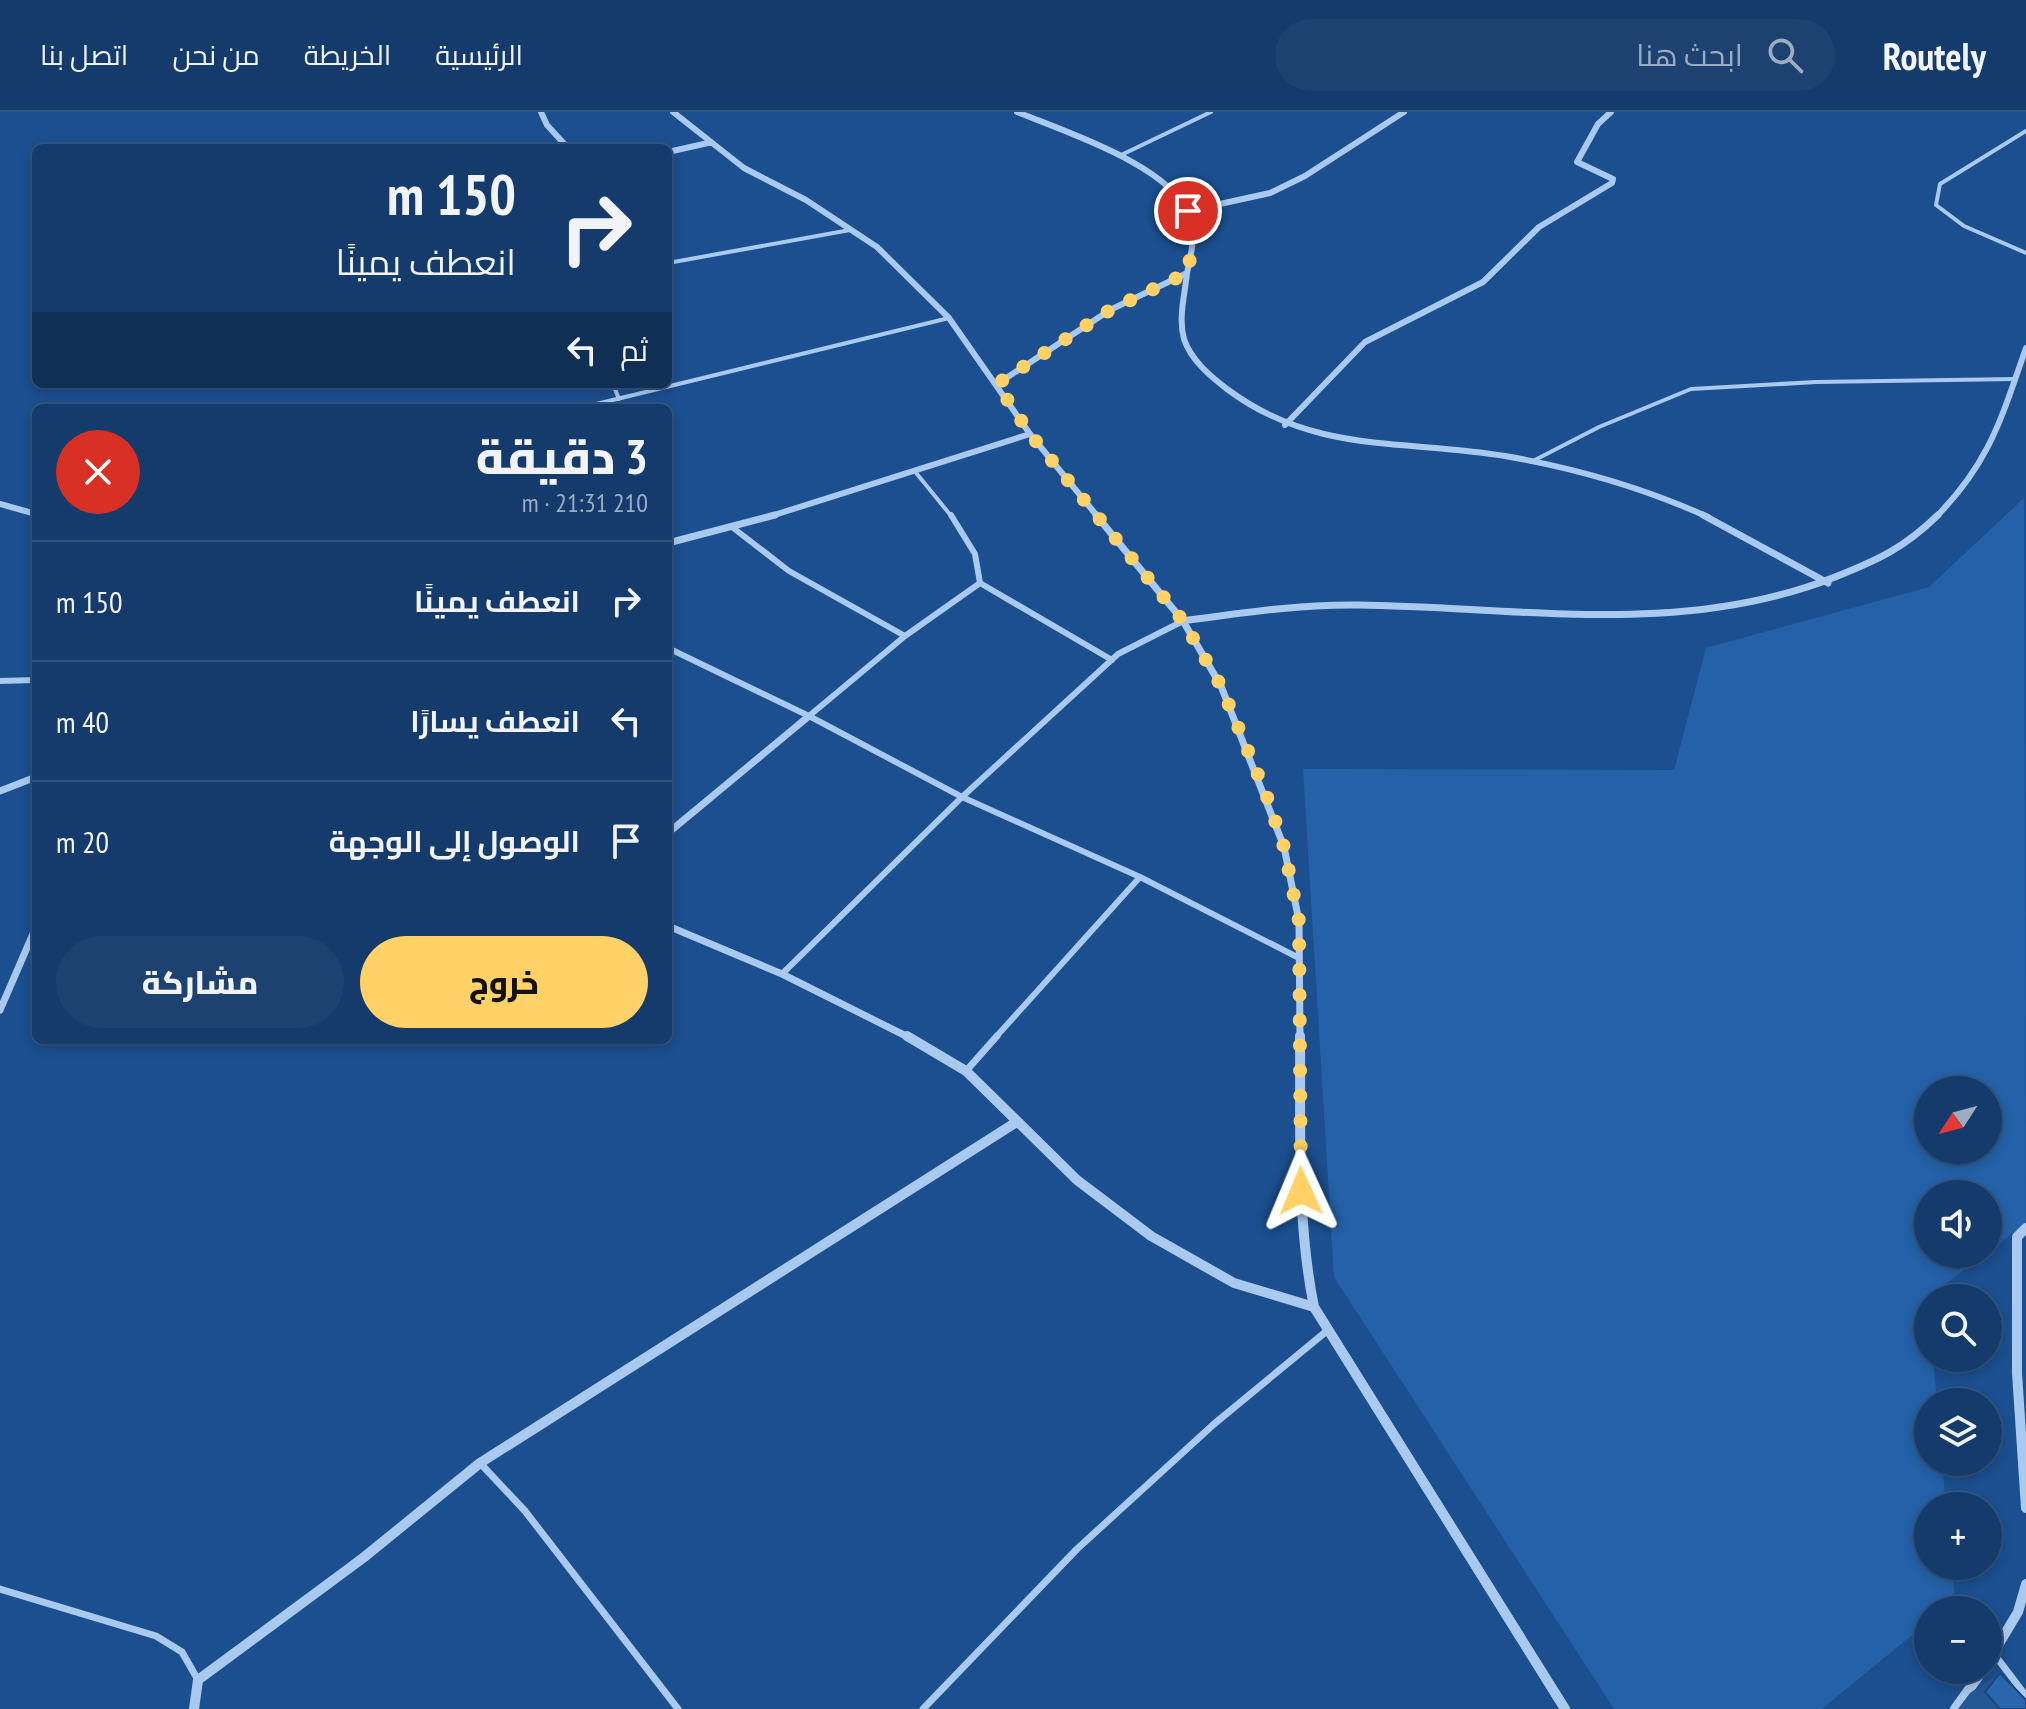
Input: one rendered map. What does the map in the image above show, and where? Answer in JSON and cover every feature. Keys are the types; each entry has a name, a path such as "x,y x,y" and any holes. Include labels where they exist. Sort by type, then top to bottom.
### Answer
{"street":[{"path":"541,112 547,125 564,144"},
{"path":"673,112 708,143 744,168 806,200 877,247 949,318 1030,434 1183,621 1221,686 1284,847 1299,921 1301,1191 1306,1267 1314,1307 1565,1709"},
{"path":"1017,112 1119,156 1177,196 1188,211 1193,245 1180,323 1189,351 1255,413 1285,425 1350,443 1493,454 1615,483 1698,511 1777,550 1828,583"},
{"path":"1188,211 1270,193 1305,176 1404,112"},
{"path":"1285,425 1365,342 1483,282 1514,255 1539,227 1612,183 1613,179 1577,162 1598,124 1611,112"},
{"path":"672,151 708,143"},
{"path":"997,384 1110,310 1187,273"},
{"path":"1183,621 1297,606 1364,605 1530,615 1652,614 1770,601 1828,583 1902,547 1970,480 1993,438 2026,348"},
{"path":"2015,379 2026,383"},
{"path":"672,542 917,474 1030,434"},
{"path":"0,504 32,513"},
{"path":"672,830 809,716"},
{"path":"0,791 32,779"},
{"path":"672,928 782,974 881,1021 966,1071 1015,1123 1077,1180 1151,1236 1234,1283 1314,1307"},
{"path":"0,1010 32,936"},
{"path":"194,1709 198,1680 363,1558 480,1463 1015,1123"},
{"path":"2026,1228 2017,1237 2016,1274 2018,1431 2026,1508"},
{"path":"2002,1639 2018,1612 2026,1584"},
{"path":"1955,1709 1973,1684"}],"lane":[{"path":"1119,156 1211,112"},
{"path":"2026,131 1940,184 1936,205 1964,226 2026,253"},
{"path":"672,262 850,230"},
{"path":"672,386 949,318"},
{"path":"1529,463 1599,427 1691,389 1816,382 2015,379"},
{"path":"615,388 619,399"},
{"path":"597,404 664,388"},
{"path":"809,716 905,636 980,583 981,571 967,541 917,474"},
{"path":"732,527 789,571 905,636"},
{"path":"980,583 1112,660"},
{"path":"782,974 962,797 1112,660 1135,642 1183,621"},
{"path":"672,650 809,716 962,797 1140,877 1299,958"},
{"path":"0,681 32,680"},
{"path":"966,1071 1140,877"},
{"path":"923,1709 1077,1549 1214,1424 1328,1330"},
{"path":"480,1463 525,1511 678,1709"},
{"path":"0,1589 123,1626 174,1645 189,1660 198,1680"},
{"path":"2002,1670 2026,1696"}],"shaded area":[{"path":"2024,498 2026,1223 2002,1241 2002,1180 1914,1180 1914,1268 1967,1268 1945,1284 1914,1284 1914,1372 1934,1372 1936,1388 1914,1388 1914,1476 1943,1476 1945,1492 1914,1492 1914,1580 1953,1580 1955,1596 1914,1596 1914,1633 1822,1709 1614,1709 1334,1277 1303,769 1674,770 1706,648 1929,587"}],"building":[{"path":"2002,1675 2026,1700 2026,1709 2000,1709 1985,1692 1991,1684 2002,1684"}],"route":[{"path":"1188,211 1193,245 1187,273 1110,310 997,384 1053,464 1183,621 1221,686 1266,794 1284,847 1299,921 1301,1191"}]}
